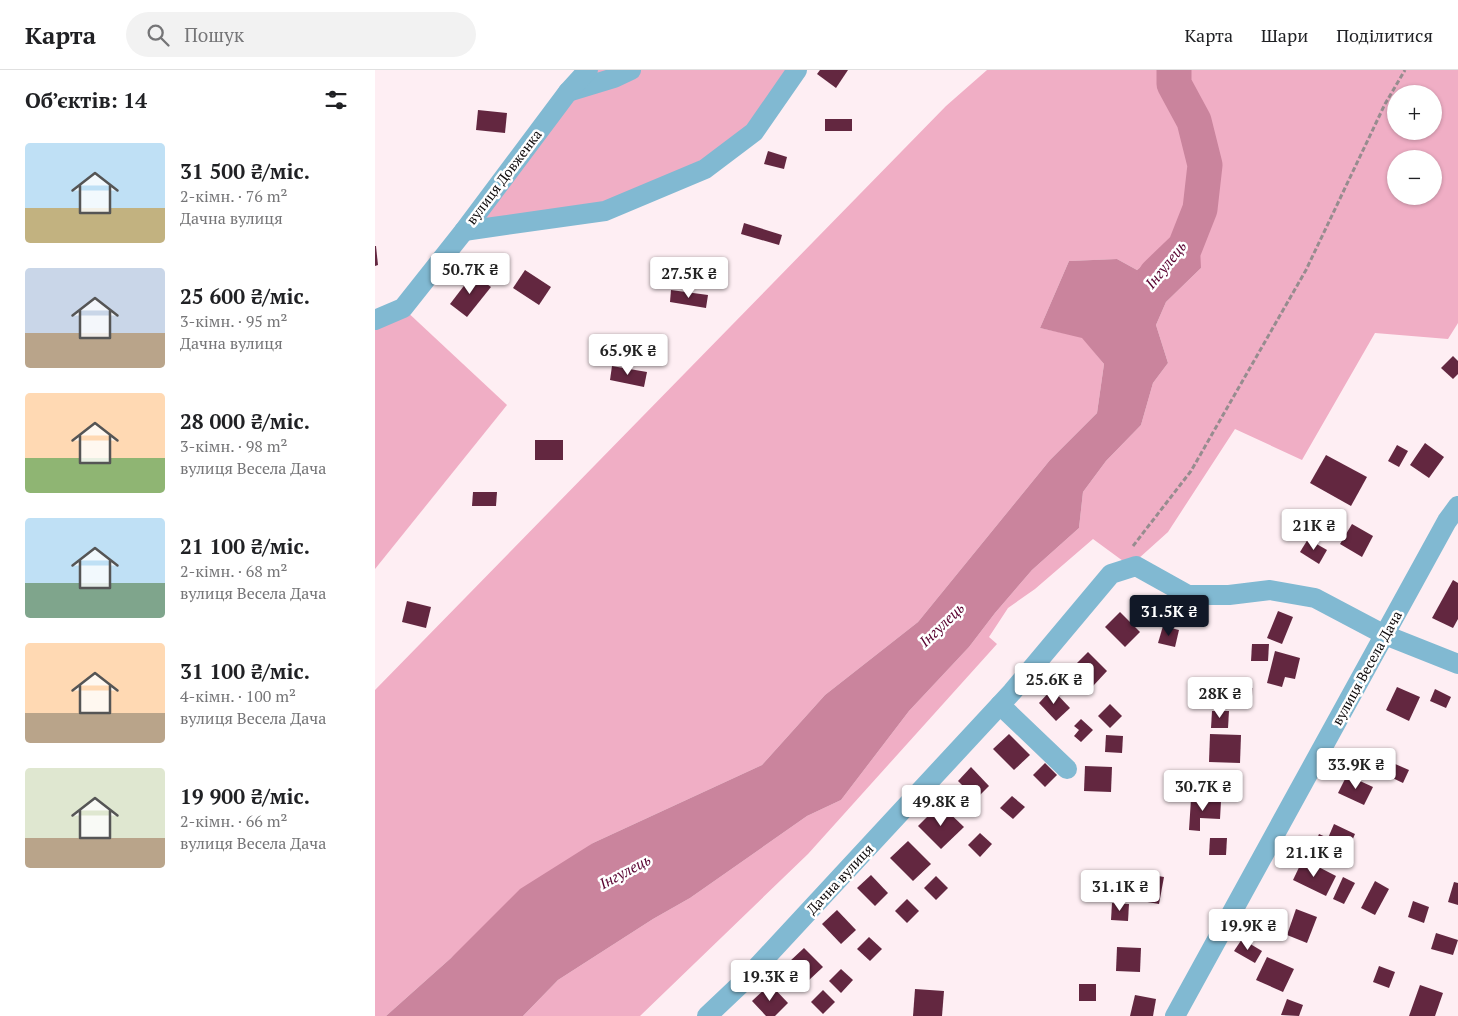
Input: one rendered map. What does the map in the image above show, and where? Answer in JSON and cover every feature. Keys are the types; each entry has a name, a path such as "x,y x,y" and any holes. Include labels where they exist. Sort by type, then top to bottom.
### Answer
{"street":[{"name":"вулиця Довженка","path":"375,320 403,308 464,231 568,92 588,70"},
{"path":"568,92 615,78 631,70"},
{"path":"464,231 605,211 705,169 754,132 797,70"},
{"name":"вулиця Весела Дача","path":"1175,1016 1447,521 1458,506"},
{"path":"1111,574 1136,566 1188,595 1229,595 1270,590 1315,598 1385,635 1458,664"},
{"name":"Дачна вулиця","path":"707,1016 751,974 1000,705 1111,574"},
{"path":"1000,705 1067,769"}],"path":[{"path":"1111,574 1191,471 1306,270 1385,104 1405,70"}],"shaded area":[{"path":"588,70 797,70 754,132 605,211 464,231"},
{"path":"987,70 1458,70 1458,323 1448,339 1375,333 1302,460 1235,429 1168,532 1138,559 1123,561 1093,539 1035,589 1008,608 989,637 997,644 808,854 640,1016 523,1016 558,980 653,919 690,898 807,816 841,800 909,711 969,647 1032,570 1079,528 1083,492 1106,461 1141,425 1153,383 1168,363 1156,325 1166,302 1201,268 1177,232 1162,250 1137,270 1117,259 1069,261 1040,328 1082,337 1104,364 1097,413 1050,460 918,622 825,695 762,765 593,843 451,958 386,1016 375,1016 375,690 946,106"},
{"path":"403,308 507,405 375,569 375,320"}],"water":[{"path":"1177,232 1200,247 1201,268 1166,302 1156,325 1168,363 1153,383 1141,425 1106,461 1083,492 1079,528 1032,570 969,647 909,711 841,800 807,816 690,898 653,919 558,980 523,1016 386,1016 451,958 520,889 593,843 762,765 825,695 918,622 1050,460 1097,413 1104,364 1082,338 1040,328 1069,261 1117,259 1137,270 1162,250"}],"building":[{"path":"820,70 848,70 836,88 817,74"},
{"path":"478,110 507,113 505,133 476,130"},
{"path":"825,119 852,119 852,131 825,131"},
{"path":"768,151 787,157 784,169 764,164"},
{"path":"744,223 782,235 779,245 741,234"},
{"path":"375,246 378,265 375,266"},
{"path":"525,270 551,287 539,305 513,288"},
{"path":"473,274 491,287 467,317 450,304"},
{"path":"671,290 708,295 706,308 670,302"},
{"path":"1453,356 1458,361 1458,374 1453,379 1441,368"},
{"path":"612,366 647,372 644,387 610,380"},
{"path":"535,440 563,440 563,460 535,460"},
{"path":"1425,443 1444,457 1429,478 1410,465"},
{"path":"1397,445 1408,451 1399,467 1388,461"},
{"path":"1326,455 1367,477 1351,506 1310,483"},
{"path":"473,492 497,492 496,506 472,506"},
{"path":"1352,524 1373,536 1362,557 1340,544"},
{"path":"1308,539 1327,550 1319,564 1300,552"},
{"path":"1453,580 1458,583 1458,619 1453,628 1432,618"},
{"path":"407,601 431,607 426,628 402,622"},
{"path":"1278,611 1293,617 1282,644 1267,638"},
{"path":"1120,612 1140,632 1125,647 1105,627"},
{"path":"1163,626 1179,630 1175,647 1158,643"},
{"path":"1252,644 1269,644 1268,661 1251,661"},
{"path":"1275,651 1300,658 1295,679 1285,677 1282,687 1267,683"},
{"path":"1088,652 1107,671 1093,686 1073,667"},
{"path":"1233,685 1253,688 1251,705 1231,702"},
{"path":"1397,687 1420,697 1409,721 1386,710"},
{"path":"1052,689 1070,708 1056,721 1039,703"},
{"path":"1435,689 1451,697 1446,708 1430,701"},
{"path":"1110,704 1122,716 1110,728 1098,716"},
{"path":"1212,711 1229,711 1228,728 1211,728"},
{"path":"1081,719 1093,730 1081,742 1074,736 1079,730 1074,726"},
{"path":"1009,734 1030,755 1014,770 993,749"},
{"path":"1210,734 1241,735 1240,763 1209,762"},
{"path":"1106,735 1123,736 1122,753 1105,752"},
{"path":"1386,760 1409,770 1403,783 1380,772"},
{"path":"1045,763 1057,775 1045,787 1033,775"},
{"path":"1085,766 1112,767 1111,792 1084,791"},
{"path":"971,767 989,786 976,799 958,781"},
{"path":"1347,775 1373,787 1364,805 1338,793"},
{"path":"1012,796 1025,807 1013,819 1000,808"},
{"path":"1191,799 1221,801 1220,819 1200,818 1200,831 1189,830"},
{"path":"940,804 964,827 941,849 918,826"},
{"path":"1334,824 1355,834 1344,859 1314,846 1319,834 1328,838"},
{"path":"980,833 992,844 980,857 968,845"},
{"path":"1210,838 1227,838 1226,855 1209,855"},
{"path":"908,841 931,864 913,881 890,858"},
{"path":"1303,859 1336,876 1326,896 1293,880"},
{"path":"1129,871 1164,877 1159,904 1124,898"},
{"path":"871,875 888,893 875,906 857,888"},
{"path":"936,876 948,888 936,900 924,888"},
{"path":"1343,877 1355,883 1344,904 1333,899"},
{"path":"1375,881 1389,889 1375,915 1361,908"},
{"path":"1454,882 1458,883 1458,905 1448,902"},
{"path":"907,899 919,911 907,923 895,911"},
{"path":"1413,901 1429,907 1424,923 1408,917"},
{"path":"1112,903 1129,904 1128,921 1111,920"},
{"path":"1296,909 1317,917 1307,943 1287,935"},
{"path":"837,910 856,930 841,944 822,924"},
{"path":"1436,933 1458,940 1453,955 1431,949"},
{"path":"869,937 882,949 870,961 857,949"},
{"path":"1242,939 1262,951 1255,963 1234,951"},
{"path":"1117,947 1141,948 1140,972 1116,971"},
{"path":"804,948 823,967 808,981 789,962"},
{"path":"1267,957 1294,969 1283,992 1256,980"},
{"path":"1379,966 1395,972 1389,988 1373,982"},
{"path":"841,969 853,980 841,993 829,981"},
{"path":"770,984 788,1003 775,1016 766,1016 752,1001"},
{"path":"1079,984 1096,984 1096,1001 1079,1001"},
{"path":"1420,985 1443,993 1435,1016 1409,1016"},
{"path":"915,989 944,991 942,1016 913,1016"},
{"path":"823,990 835,1002 823,1014 811,1002"},
{"path":"1135,995 1156,999 1153,1016 1130,1016"},
{"path":"1287,999 1303,1005 1299,1016 1281,1015"}],"waterway":[{"name":"Інгулець","path":"1156,275 1185,247 1200,209 1205,165 1194,121 1174,84 1174,70"}]}
